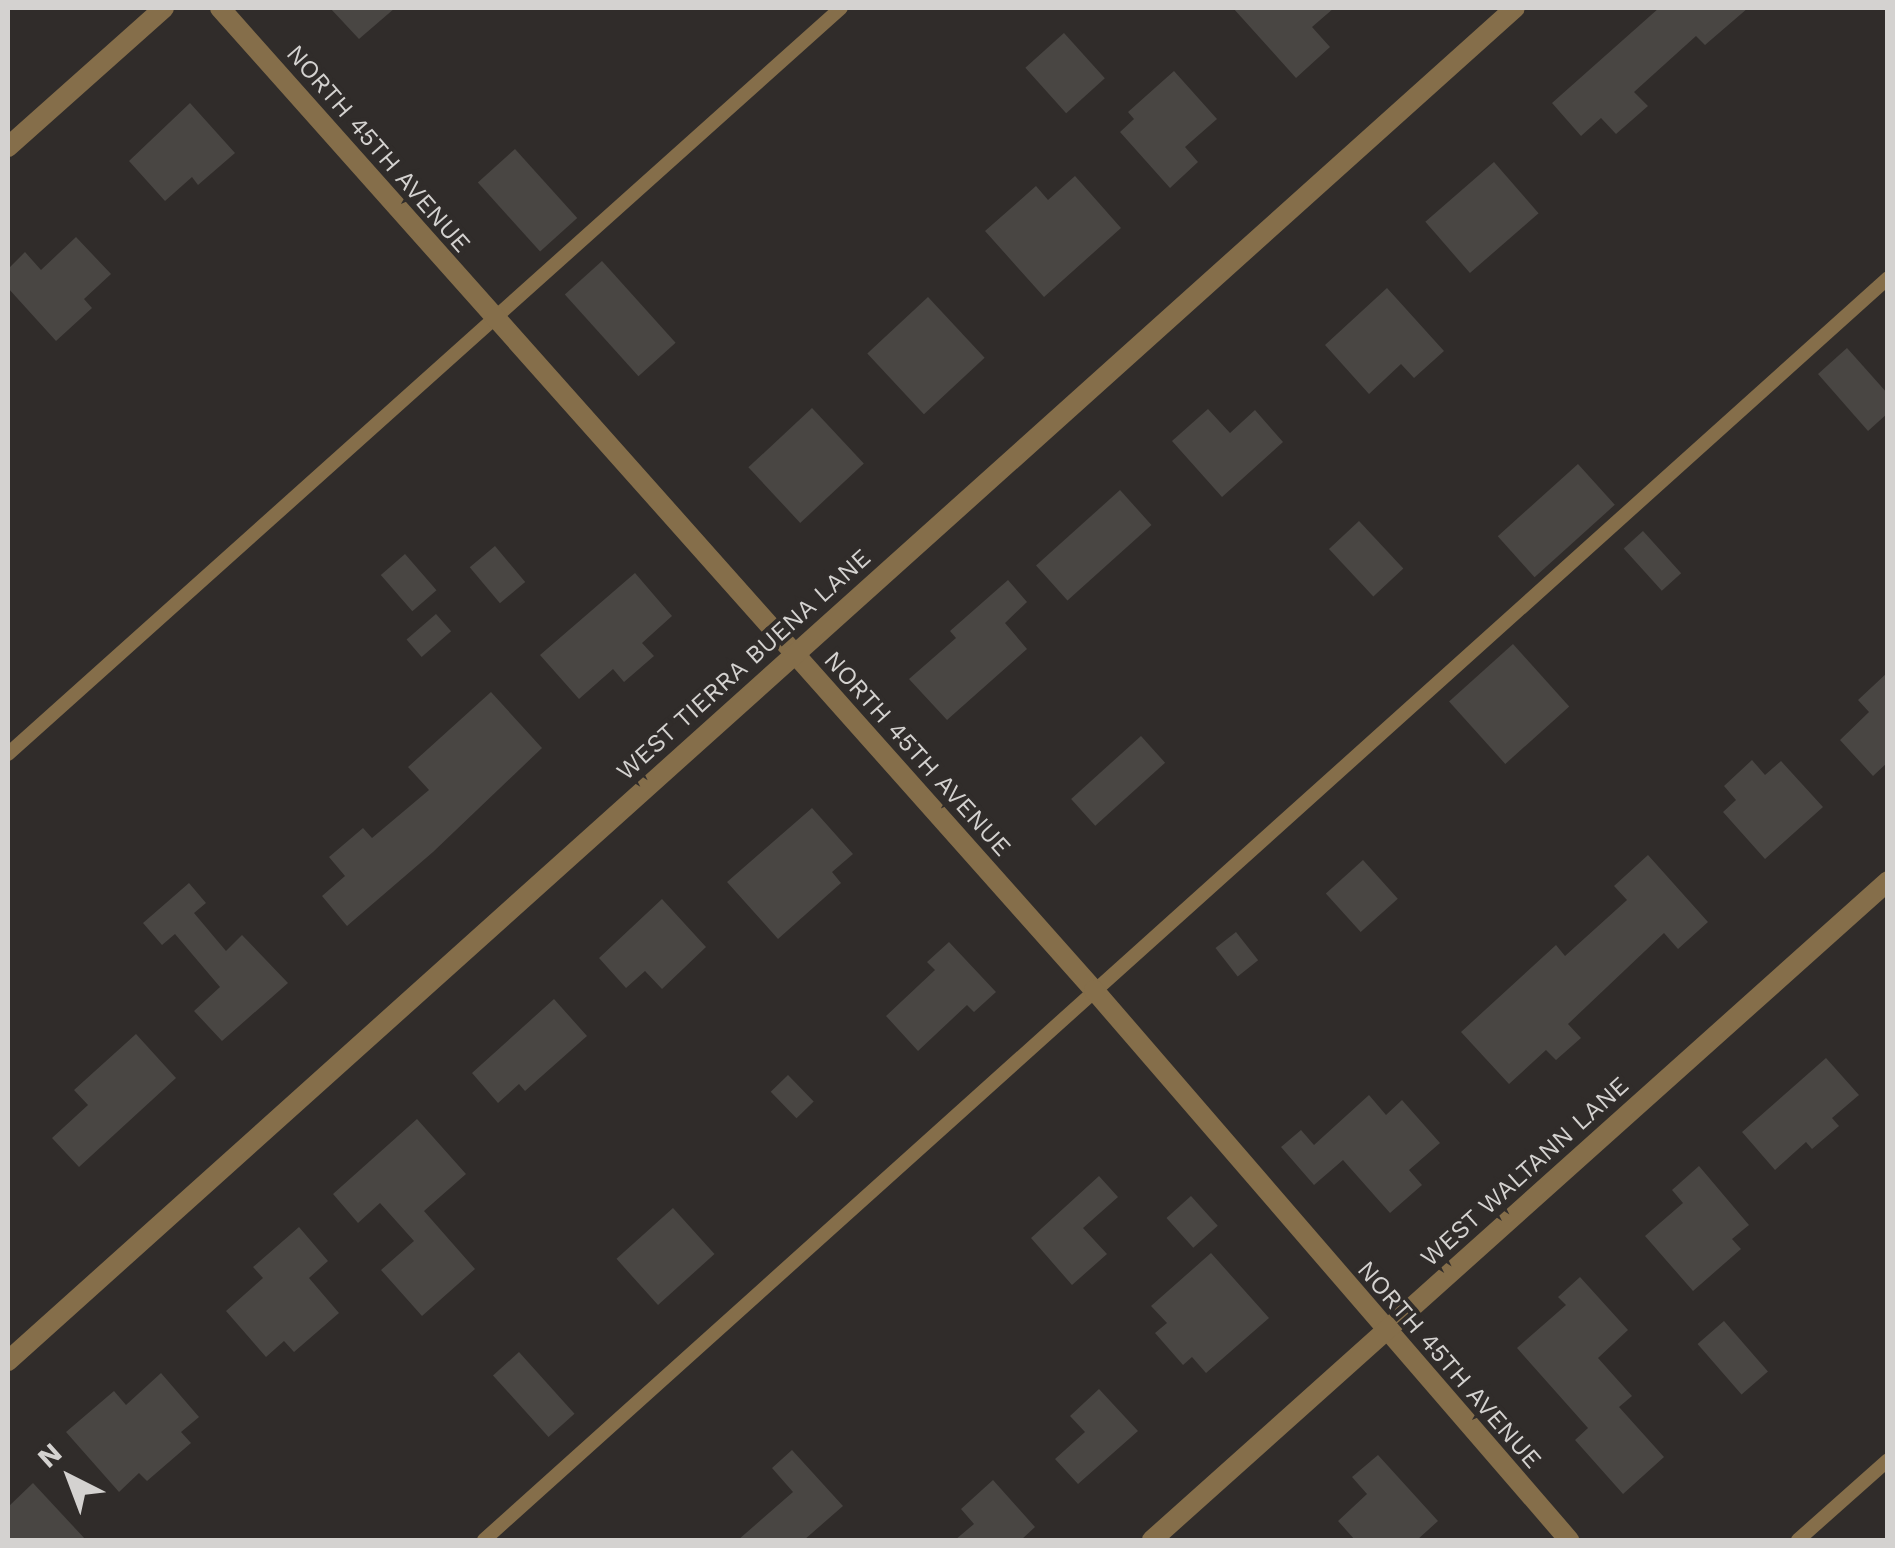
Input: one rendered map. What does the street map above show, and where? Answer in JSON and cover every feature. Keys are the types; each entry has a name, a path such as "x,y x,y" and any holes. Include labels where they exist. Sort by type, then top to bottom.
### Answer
{"street":[{"path":"8,148 164,8"},
{"name":"NORTH 45TH AVENUE","path":"220,8 1094,990 1569,1540"},
{"name":"WEST TIERRA BUENA LANE","path":"8,1361 792,653 1515,8"},
{"name":"WEST WALTANN LANE","path":"1152,1540 1888,881"}],"lane":[{"path":"8,754 841,8"},
{"path":"484,1540 1888,278"},
{"path":"1798,1540 1888,1460"}],"building":[{"path":"330,8 395,8 359,39"},
{"path":"1233,8 1334,8 1312,27 1330,47 1296,78"},
{"path":"1659,8 1748,8 1705,45 1696,36 1634,92 1648,106 1616,134 1601,118 1581,136 1552,103"},
{"path":"1064,33 1105,78 1066,113 1025,68"},
{"path":"1174,71 1217,119 1185,147 1198,162 1170,188 1120,132 1134,119 1128,112"},
{"path":"190,103 235,153 198,185 192,177 165,201 129,161"},
{"path":"515,149 577,218 540,252 478,182"},
{"path":"1494,162 1539,213 1470,273 1425,222"},
{"path":"1075,176 1121,228 1044,297 985,231 1036,186 1048,200"},
{"path":"76,237 111,274 84,299 92,308 56,341 8,288 8,269 25,252 41,270"},
{"path":"602,261 676,343 638,376 565,294"},
{"path":"1387,288 1444,351 1414,378 1401,364 1369,394 1325,345"},
{"path":"928,297 985,358 924,414 867,354"},
{"path":"1847,348 1888,394 1888,413 1868,431 1818,374"},
{"path":"812,408 864,464 800,523 748,467"},
{"path":"1208,409 1230,433 1255,410 1283,442 1222,497 1172,441"},
{"path":"1578,464 1615,505 1535,577 1498,536"},
{"path":"1120,490 1151,525 1067,601 1036,566"},
{"path":"1359,521 1403,569 1373,596 1329,549"},
{"path":"1643,531 1681,573 1662,591 1624,548"},
{"path":"495,546 525,582 500,603 470,567"},
{"path":"405,554 436,590 412,611 381,575"},
{"path":"635,573 672,616 642,643 654,656 624,682 613,669 579,699 540,655"},
{"path":"1008,580 1027,602 1005,623 1027,649 947,720 909,679 956,638 950,631"},
{"path":"436,614 451,631 422,657 407,640"},
{"path":"1513,644 1569,706 1505,764 1449,702"},
{"path":"1888,672 1888,762 1873,776 1840,740 1869,712 1858,700"},
{"path":"491,692 542,748 433,852 347,926 322,896 345,876 329,857 363,828 372,838 429,790 408,767"},
{"path":"1141,736 1165,763 1095,826 1071,799"},
{"path":"1752,760 1765,775 1781,761 1823,807 1765,859 1723,812 1736,800 1724,786"},
{"path":"812,808 853,854 832,872 841,883 778,939 727,882"},
{"path":"1648,855 1708,922 1678,949 1664,933 1568,1024 1581,1038 1556,1060 1546,1050 1509,1084 1461,1032 1556,945 1565,956 1627,900 1614,886"},
{"path":"1363,860 1398,899 1361,932 1326,893"},
{"path":"189,883 206,903 194,913 226,951 242,935 288,983 222,1041 194,1011 220,987 175,934 162,945 143,923"},
{"path":"662,899 706,947 662,989 645,971 626,988 599,958"},
{"path":"1236,932 1258,960 1238,976 1216,948"},
{"path":"949,942 996,992 974,1012 967,1005 918,1051 886,1016 935,970 927,962"},
{"path":"554,999 587,1036 525,1091 519,1084 498,1103 472,1073"},
{"path":"136,1034 176,1078 79,1167 52,1138 88,1105 74,1090"},
{"path":"1826,1058 1859,1095 1832,1118 1839,1126 1812,1149 1806,1142 1775,1170 1742,1132"},
{"path":"788,1075 814,1102 796,1118 771,1092"},
{"path":"1369,1095 1386,1115 1402,1100 1440,1143 1409,1170 1422,1185 1390,1213 1343,1160 1314,1185 1281,1147 1301,1130 1314,1145"},
{"path":"417,1119 466,1174 424,1211 475,1269 422,1316 381,1270 414,1241 380,1203 358,1223 333,1194"},
{"path":"1699,1166 1749,1225 1732,1239 1741,1249 1693,1291 1645,1236 1683,1203 1672,1190"},
{"path":"1099,1176 1118,1197 1083,1228 1107,1254 1072,1285 1031,1238"},
{"path":"1191,1196 1218,1226 1193,1248 1166,1218"},
{"path":"673,1208 714,1254 658,1305 617,1259"},
{"path":"299,1227 328,1261 309,1278 339,1313 294,1352 284,1341 266,1357 226,1311 263,1278 253,1267"},
{"path":"1211,1253 1269,1318 1206,1373 1192,1357 1183,1365 1155,1333 1167,1323 1151,1306"},
{"path":"1580,1277 1628,1330 1598,1358 1632,1396 1619,1407 1664,1457 1623,1494 1575,1440 1588,1428 1517,1348 1566,1305 1558,1297"},
{"path":"1724,1321 1768,1372 1742,1395 1698,1344"},
{"path":"519,1352 575,1414 549,1437 493,1375"},
{"path":"161,1373 199,1417 181,1432 191,1443 147,1481 139,1473 119,1492 66,1432 114,1391 126,1405"},
{"path":"1099,1389 1138,1431 1078,1484 1055,1459 1085,1432 1070,1416"},
{"path":"792,1450 843,1506 804,1540 738,1540 793,1492 772,1468"},
{"path":"1378,1455 1438,1521 1417,1540 1355,1540 1338,1521 1367,1494 1352,1477"},
{"path":"993,1480 1035,1527 1021,1540 955,1540 974,1524 961,1509"},
{"path":"33,1483 86,1540 8,1540 8,1507"}]}
